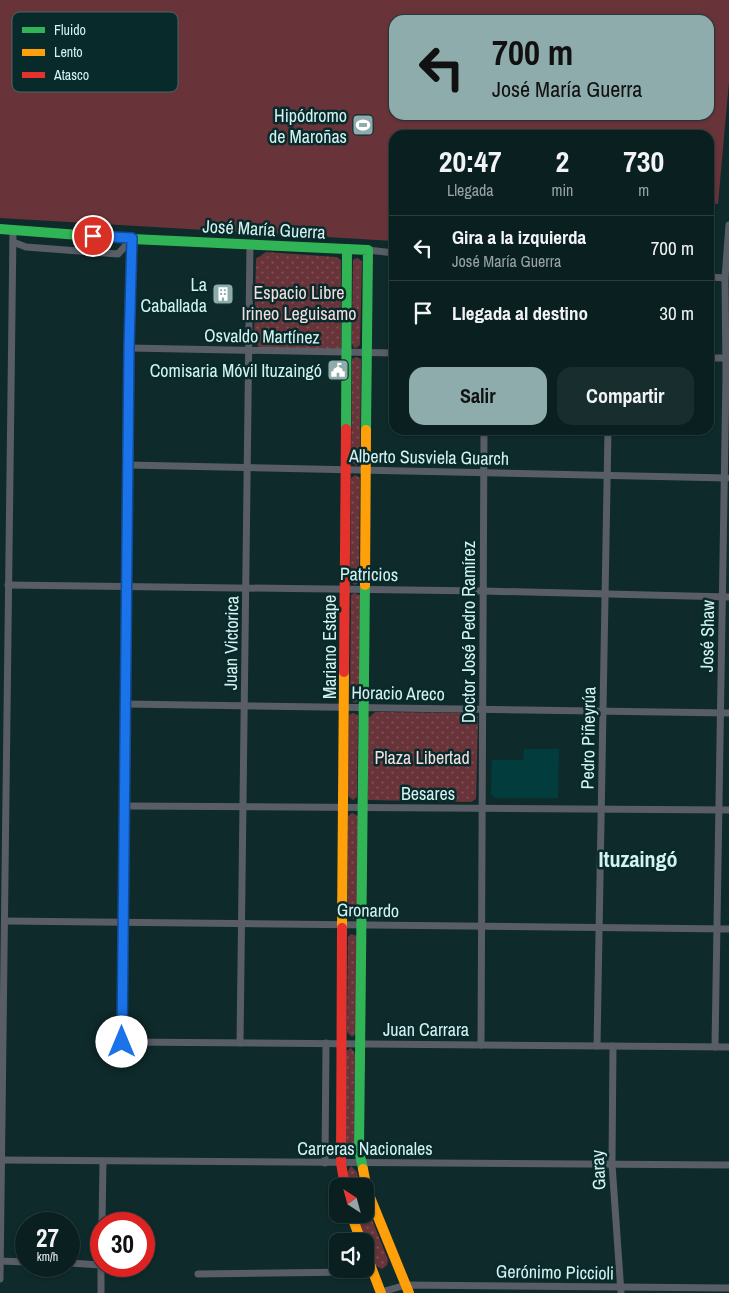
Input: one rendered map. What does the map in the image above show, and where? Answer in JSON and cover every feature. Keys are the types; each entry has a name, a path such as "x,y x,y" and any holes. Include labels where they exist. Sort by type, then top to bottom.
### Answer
{"street":[{"name":"José Shaw","path":"715,1047 721,713 726,597 727,358 725,278 729,225"},
{"name":"José María Guerra","path":"0,229 389,252"},
{"path":"0,1279 6,921 3,691 8,585 13,230"},
{"path":"13,242 26,247 118,254 132,238"},
{"path":"123,922 126,806 129,348 132,238"},
{"name":"Juan Victorica","path":"240,1043 250,244"},
{"name":"Mariano Estape","path":"343,1178 341,1163 342,924 347,249"},
{"name":"Mariano Estape","path":"368,250 359,1150 367,1190 407,1289"},
{"path":"714,277 725,278"},
{"name":"Osvaldo Martínez","path":"129,348 389,353"},
{"path":"714,358 727,358"},
{"name":"Doctor José Pedro Ramírez","path":"481,1045 481,926 484,809 482,710 484,435"},
{"name":"Pedro Piñeyrúa","path":"597,1046 608,435"},
{"name":"Alberto Susviela Guarch","path":"128,465 727,478"},
{"name":"Patricios","path":"8,585 483,591 726,597"},
{"name":"Horacio Areco","path":"126,704 729,713"},
{"name":"Besares","path":"126,806 729,810"},
{"name":"Gronardo","path":"6,921 729,928"},
{"name":"Juan Carrara","path":"123,922 122,1042 729,1047"},
{"path":"325,1163 326,1043"},
{"name":"Garay","path":"613,1046 612,1164 621,1290"},
{"name":"Carreras Nacionales","path":"1,1160 729,1165"},
{"path":"102,1212 103,1161"},
{"path":"0,1261 15,1262"},
{"path":"198,1274 329,1272"},
{"path":"374,1274 381,1293"},
{"path":"101,1277 101,1293"},
{"name":"Gerónimo Piccioli","path":"381,1293 407,1289 621,1290 729,1288"}],"shaded area":[{"path":"524,749 559,749 558,798 495,798 491,794 492,760 523,760"}],"green space":[{"name":"Hipódromo de Maroñas","path":"0,0 729,0 729,82 718,204 714,204 714,130 389,130 389,241 0,218"},
{"name":"Espacio Libre Irineo Leguisamo","path":"266,252 336,257 341,260 341,349 260,348 254,340 256,259"},
{"path":"357,258 362,261 360,345 356,348 353,347 352,342 353,260"},
{"path":"356,357 361,359 360,463 356,466 351,461 352,359"},
{"path":"355,475 360,478 359,582 355,585 350,581 351,478"},
{"path":"354,593 360,595 359,700 355,703 350,700 351,595"},
{"name":"Plaza Libertad","path":"375,712 475,713 478,717 476,799 471,802 368,800 368,718"},
{"path":"353,713 358,715 357,797 353,800 348,796 349,715"},
{"path":"352,813 358,816 357,916 353,919 348,915 348,816"},
{"path":"351,934 357,936 356,1034 352,1037 347,1032 348,937"},
{"path":"351,1048 355,1053 354,1151 350,1156 345,1153 346,1051"},
{"path":"351,1166 357,1172 358,1178 348,1178 347,1173"},
{"path":"359,1223 373,1223 388,1260 387,1265 382,1269 374,1262 374,1233 363,1233"}],"traffic: fast":[{"path":"0,229 132,239 368,250 366,430"},
{"path":"346,429 347,249"},
{"path":"363,1169 359,1150 365,585"}],"traffic: slow":[{"path":"365,585 366,430"},
{"path":"342,928 344,672"},
{"path":"363,1169 367,1190 409,1293"},
{"path":"354,1223 358,1233"},
{"path":"374,1275 381,1293"}],"traffic: jam":[{"path":"344,672 346,429"},
{"path":"342,928 341,1163 344,1178"}],"place":[{"name":"Hipódromo de Maroñas","path":"363,125"},
{"name":"La Caballada","path":"223,294"},
{"name":"Comisaria Móvil Ituzaingó","path":"338,370"}],"district":[{"name":"Ituzaingó","path":"638,859"}],"route":[{"path":"93,236 132,238 129,348 126,806 122,1042"}]}
